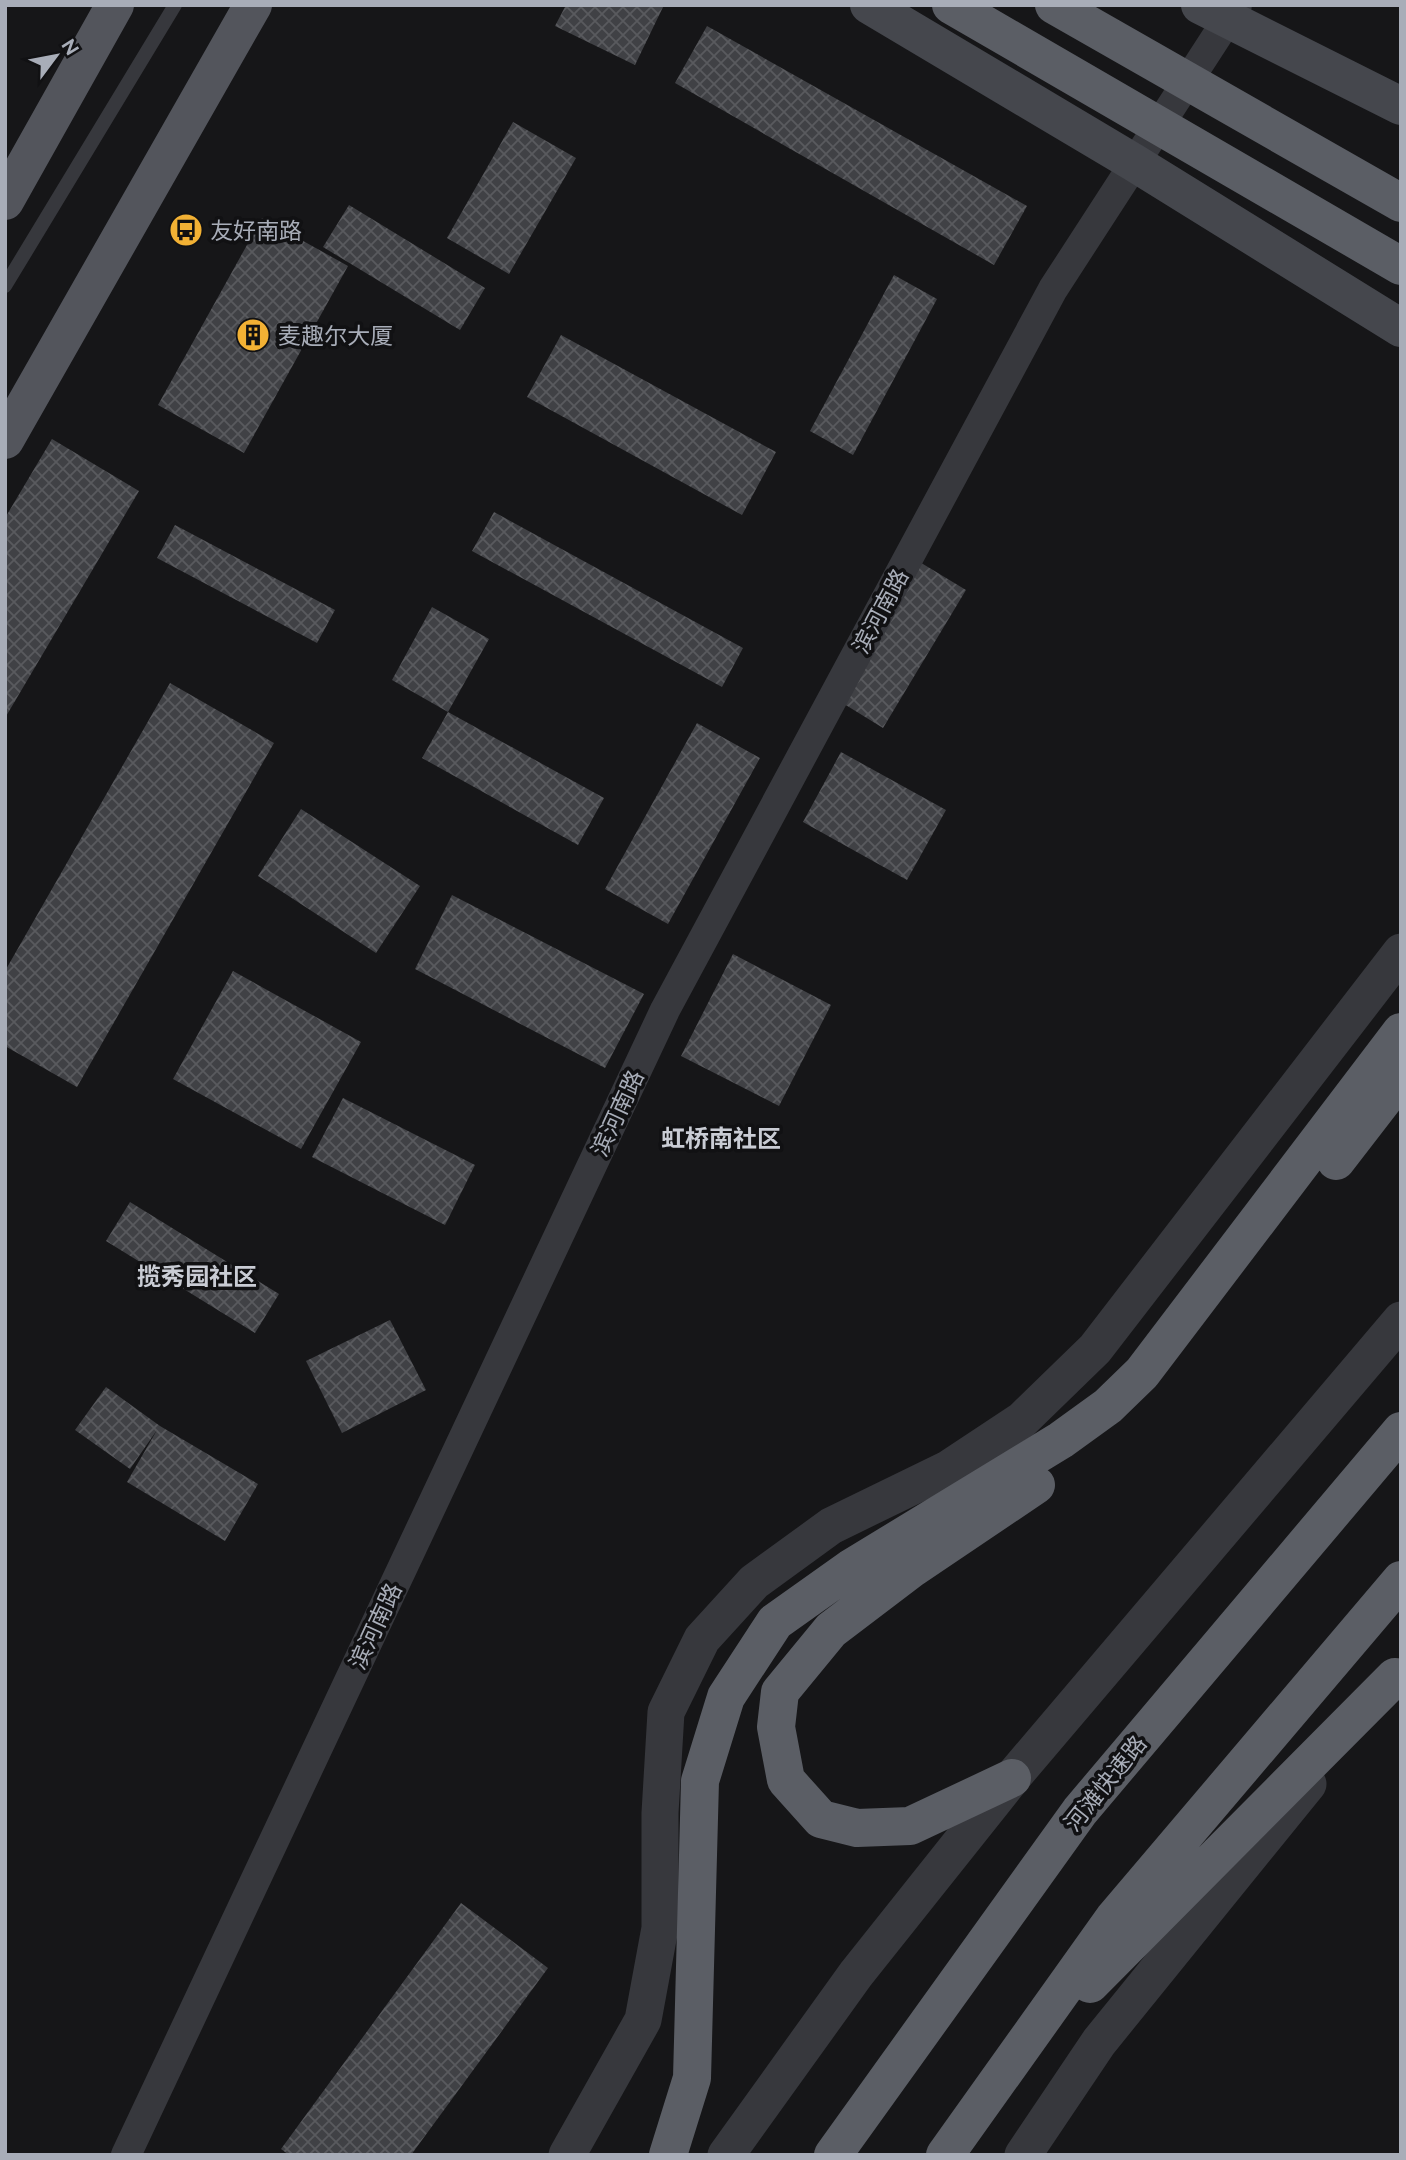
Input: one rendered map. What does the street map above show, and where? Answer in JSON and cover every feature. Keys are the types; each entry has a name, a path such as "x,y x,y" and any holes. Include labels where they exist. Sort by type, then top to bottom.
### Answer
{"highway":[{"path":"951,5 1401,266"},
{"path":"1054,5 1401,203"},
{"path":"1012,1778 910,1826 858,1828 821,1819 786,1780 776,1727 780,1692 831,1630 1066,1451 1142,1373 1401,1032"},
{"path":"668,2155 692,2078 700,1781 726,1697 775,1622 851,1567 960,1504 1066,1451 1117,1430 1151,1399 1401,1077"},
{"name":"河滩快速路","path":"833,2155 1080,1811 1401,1431"},
{"path":"945,2155 1114,1918 1401,1580"},
{"path":"1009,2065 1398,1674"}],"main road":[{"path":"5,201 115,5"},
{"path":"5,440 253,5"},
{"path":"869,5 1133,162 1401,328"},
{"path":"1222,9 1401,106"}],"street":[{"name":"滨河南路","path":"126,2155 665,1010 1053,289 1171,104 1222,9"},
{"path":"567,2155 643,2020 660,1928 660,1813 666,1712 702,1639 754,1582 831,1526 947,1469 1022,1420 1094,1349 1401,952"},
{"path":"726,2155 856,1974 1012,1778 1401,1320"},
{"path":"1023,2155 1100,2042 1398,1674"}],"lane":[{"path":"5,286 175,5"}],"building":[{"path":"566,5 664,5 635,65 555,26"},
{"path":"707,26 1027,206 994,265 675,83"},
{"path":"513,122 576,158 509,274 447,238"},
{"path":"349,205 485,288 460,330 323,247"},
{"name":"麦趣尔大厦","path":"262,218 348,266 244,453 158,405"},
{"path":"894,275 937,299 853,455 810,431"},
{"path":"561,335 776,452 742,515 527,397"},
{"path":"52,439 139,491 5,718 5,518"},
{"path":"494,512 743,648 722,687 472,551"},
{"path":"175,525 335,610 317,643 157,558"},
{"path":"918,561 966,590 883,728 836,699"},
{"path":"432,607 489,639 448,712 392,680"},
{"path":"170,683 274,743 77,1087 5,1046 5,971"},
{"path":"448,712 604,798 578,845 422,758"},
{"path":"697,723 760,758 668,924 605,889"},
{"path":"841,752 946,810 907,880 803,822"},
{"path":"301,809 420,886 376,953 258,876"},
{"path":"452,895 644,994 605,1068 415,969"},
{"path":"733,954 831,1005 779,1106 681,1056"},
{"path":"233,971 361,1042 301,1149 173,1079"},
{"path":"343,1098 475,1165 445,1225 312,1157"},
{"path":"130,1202 279,1294 255,1333 106,1241"},
{"path":"390,1320 426,1390 342,1433 306,1361"},
{"path":"106,1387 160,1426 258,1484 225,1541 127,1482 157,1430 130,1469 75,1430"},
{"path":"461,1903 548,1968 411,2155 289,2155 281,2149"}],"place":[{"name":"友好南路","path":"186,230"},
{"name":"麦趣尔大厦","path":"253,335"}],"district":[{"name":"虹桥南社区","path":"721,1138"},
{"name":"揽秀园社区","path":"197,1276"}]}
